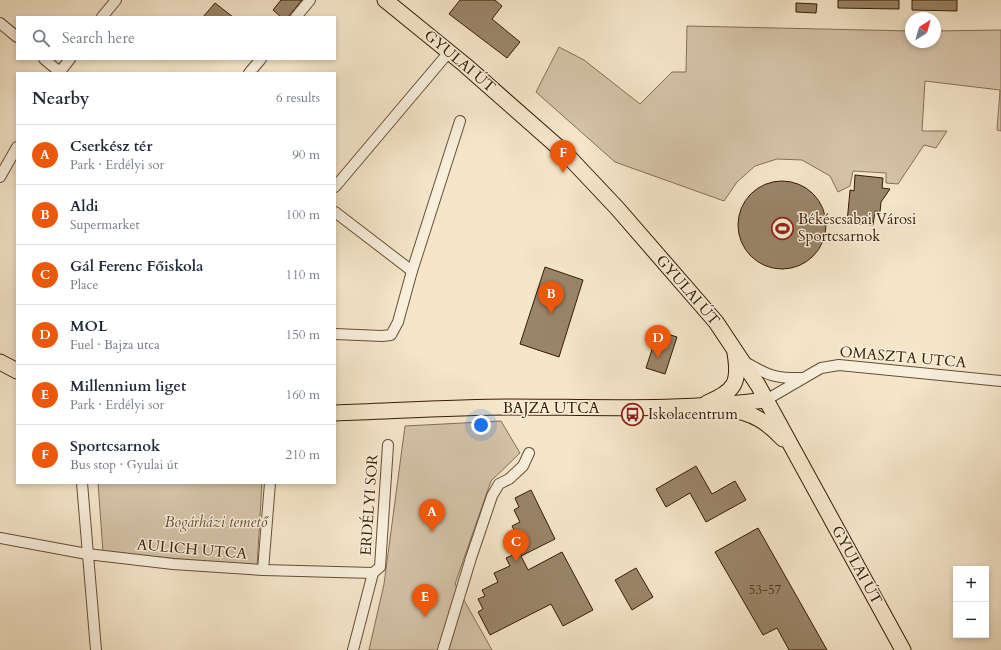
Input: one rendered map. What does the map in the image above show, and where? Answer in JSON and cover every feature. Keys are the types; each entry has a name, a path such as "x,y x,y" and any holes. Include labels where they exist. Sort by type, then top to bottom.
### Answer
{"main road":[{"name":"GYULAI ÚT","path":"385,0 522,113 566,154 622,214 716,322 734,346 796,452 903,650"},
{"path":"702,405 721,397 735,382 738,373 734,346"},
{"path":"0,362 16,370"},
{"name":"BAJZA UTCA","path":"336,413 511,407 591,408 736,404 766,400"},
{"path":"702,405 742,411 759,418 774,429 796,452"}],"street":[{"path":"103,16 116,0"},
{"path":"297,16 310,0"},
{"path":"0,23 16,36"},
{"path":"336,186 449,52"},
{"path":"45,60 59,72"},
{"path":"61,72 69,60"},
{"path":"250,72 260,60"},
{"path":"336,334 391,335 398,322 412,270 460,121"},
{"path":"0,177 16,149"},
{"path":"336,213 412,270"},
{"name":"OMASZTA UTCA","path":"742,360 761,372 782,379 804,378"},
{"name":"OMASZTA UTCA","path":"766,400 821,368 839,365 1001,381"},
{"name":"ERDÉLYI SOR","path":"353,650 376,570 388,445"},
{"path":"443,650 471,558 492,496 499,484 508,479 523,466 528,453"},
{"path":"82,484 96,650"},
{"path":"263,570 270,484"},
{"name":"AULICH UTCA","path":"0,538 87,554 173,564 263,570 376,570"}],"green space":[{"path":"687,26 905,31 905,48 941,48 941,31 1001,30 1001,131 997,130 1000,90 925,81 922,131 947,131 936,148 924,145 898,184 886,183 886,173 853,171 850,186 838,192 830,176 802,160 777,159 755,166 737,182 724,201 615,162 536,92 559,47 584,60 640,104 672,72 686,72"},
{"path":"501,421 520,453 491,481 455,584 492,650 369,650 384,584 405,426"},
{"name":"Bogárházi temető","path":"98,484 262,484 257,566 103,552"}],"building":[{"path":"281,0 302,0 289,16 280,16 273,10"},
{"path":"460,0 495,0 502,6 492,19 520,42 507,58 449,14"},
{"path":"838,0 899,0 899,9 838,8"},
{"path":"912,0 957,0 957,11 912,10"},
{"path":"215,3 232,16 204,16"},
{"path":"796,3 817,4 816,13 796,12"},
{"path":"855,175 883,178 882,188 890,189 881,202 880,212 875,211 873,225 847,223 850,190 854,191"},
{"name":"Békéscsabai Városi Sportcsarnok","path":"782,181 799,184 807,188 819,200 823,208 826,225 823,242 819,250 807,262 799,266 782,269 765,266 757,262 745,250 741,242 738,225 741,208 745,200 757,188 765,184"},
{"path":"545,267 583,280 559,357 520,344"},
{"path":"658,331 677,337 665,374 646,368"},
{"path":"696,466 712,494 735,481 746,500 706,522 690,493 666,507 656,489"},
{"path":"531,490 555,539 521,556 528,570 562,552 593,610 563,626 551,604 490,635 478,612 483,609 478,599 485,596 482,590 498,582 494,573 510,566 506,558 513,555 507,543 518,537 512,526 520,522 514,510 519,507 515,498"},
{"path":"758,528 827,650 789,650 777,628 763,635 715,552"},
{"path":"636,568 653,597 632,610 615,580"}],"place":[{"name":"Sportcsarnok","path":"563,173"},
{"name":"Békéscsabai Városi Sportcsarnok","path":"782,228"},
{"name":"Aldi","path":"551,314"},
{"name":"MOL","path":"658,358"},
{"name":"Iskolacentrum","path":"633,414"},
{"name":"Cserkész tér","path":"432,532"},
{"name":"Gál Ferenc Főiskola","path":"516,562"},
{"name":"Millennium liget","path":"425,617"}]}
